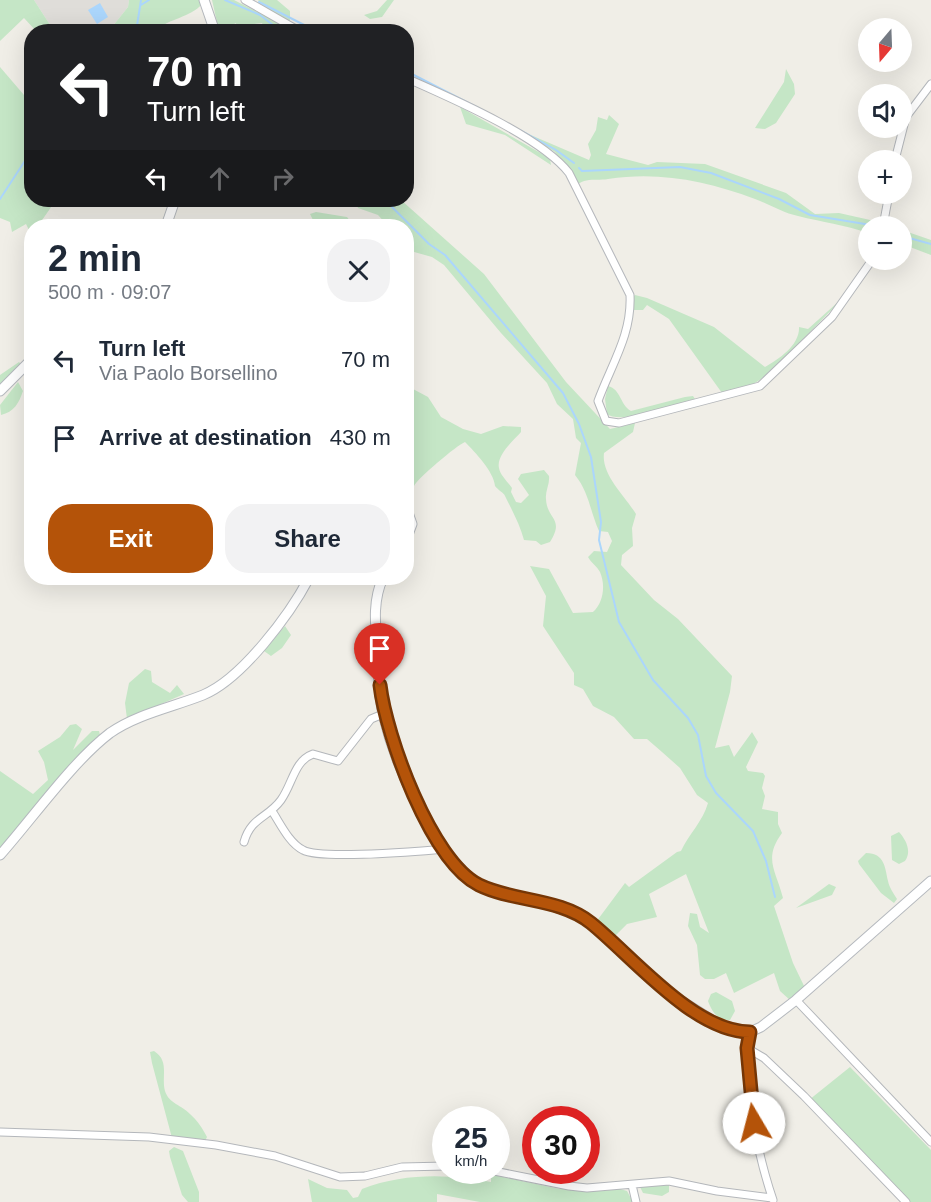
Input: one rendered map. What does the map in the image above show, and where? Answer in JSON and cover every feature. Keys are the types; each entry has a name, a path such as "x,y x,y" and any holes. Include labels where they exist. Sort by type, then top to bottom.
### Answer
{"street":[{"path":"204,0 212,24"},
{"path":"245,0 287,24"},
{"path":"414,82 523,136 558,158 569,173 630,296 631,317 617,360 598,402 606,421 619,423 760,386 832,317 865,270"},
{"path":"898,150 906,117 931,84"},
{"path":"0,391 24,367"},
{"path":"0,855 83,758 110,734 132,720 207,694 255,657 304,585"},
{"path":"380,585 375,606 383,714 407,780 445,849 467,876 479,885 575,913 590,923 669,993 723,1027 750,1032 761,1027 796,1000 931,881"},
{"path":"244,842 255,820 272,811 292,786 297,766 304,759 314,754 325,760 339,761 371,718 383,714"},
{"path":"272,811 292,840 306,852 355,854 445,849"},
{"path":"796,1000 931,1142"},
{"path":"510,1174 569,1186 632,1185 653,1180 669,1181 773,1200 754,1123 747,1048 750,1032"},
{"path":"747,1048 764,1058 804,1096 906,1202"},
{"path":"0,1132 149,1137 216,1145 275,1156 340,1177 365,1176 402,1167 432,1166"},
{"path":"632,1185 636,1202"}],"shaded area":[{"path":"34,0 129,0 128,7 114,24 49,24"}],"green space":[{"path":"0,0 34,0 49,24 30,24 24,18 0,41"},
{"path":"129,0 201,0 202,4 192,12 166,24 114,24 128,7"},
{"path":"212,0 234,0 281,24 235,23 217,24"},
{"path":"258,0 277,0 290,11 290,21 264,7"},
{"path":"387,0 394,0 382,17 370,19 364,15 377,11"},
{"path":"0,67 24,95 24,207 51,207 43,219 24,219 24,225 12,232 10,222 0,218"},
{"path":"786,69 794,84 795,94 776,123 765,129 755,128 784,82"},
{"path":"460,107 544,155 550,159 551,165 505,135 466,124"},
{"path":"609,115 619,124 606,154 648,165 657,162 705,164 786,193 815,214 839,213 858,217 858,230 792,215 719,187 683,179 627,177 588,180 577,185 555,152 526,133 589,160 591,155 588,144 596,130 598,117 607,120"},
{"path":"409,207 484,274 566,382 610,429 635,423 633,432 604,453 606,469 610,477 636,514 632,528 633,546 622,555 621,565 654,600 678,619 732,676 715,748 729,745 734,757 752,732 758,742 746,767 748,771 763,773 765,776 762,788 765,796 762,809 778,812 778,824 782,833 776,842 772,858 783,898 774,906 793,963 805,988 791,1001 780,991 774,973 734,993 726,973 714,979 705,979 700,975 697,945 688,926 690,913 697,914 700,927 709,933 686,874 649,894 657,917 627,924 613,938 596,922 625,883 629,887 681,851 703,816 708,803 697,795 680,768 647,739 634,739 614,717 593,706 583,689 574,685 574,673 543,626 546,596 530,566 549,569 573,613 593,612 601,599 603,583 600,572 588,557 594,551 607,552 612,541 608,532 599,531 580,481 575,475 581,443 576,438 573,419 557,404 547,383 444,265 432,257 414,252 414,219 382,219 378,215 358,208"},
{"path":"316,212 349,219 312,219 310,214"},
{"path":"912,233 931,240 931,255 912,248"},
{"path":"848,293 769,374 750,386 722,393 669,319 647,305 643,310 634,310 633,297 635,295 647,298 714,327 765,367 782,356 792,345 796,340 799,327 808,329"},
{"path":"19,362 21,364 0,390 0,375"},
{"path":"18,382 23,391 20,399 13,409 1,415 0,405"},
{"path":"608,386 616,390 631,411 685,397 693,396 695,399 636,415 614,417 607,414 605,399"},
{"path":"414,390 428,397 441,417 463,429 481,434 503,426 521,427 521,432 500,458 499,468 502,476 512,488 511,492 516,502 521,503 529,495 518,479 521,474 544,470 549,476 546,499 549,511 556,523 554,534 550,542 541,545 536,541 524,540 504,495 495,486 483,462 465,442 414,486"},
{"path":"285,626 291,635 282,648 271,656 264,651"},
{"path":"145,669 151,671 152,682 170,693 177,685 184,694 127,719 125,703 129,683"},
{"path":"76,724 82,729 73,750 92,731 99,731 100,735 0,849 0,771 33,794 48,780 44,762 38,751 60,737 70,725"},
{"path":"899,832 906,842 908,853 905,861 899,864 892,860 891,836"},
{"path":"866,853 881,858 889,886 897,899 894,903 881,893 859,864 858,861"},
{"path":"829,884 836,887 832,895 796,908"},
{"path":"716,992 732,1001 735,1011 730,1020 719,1017 711,1009 708,1001 711,994"},
{"path":"154,1051 162,1060 167,1095 197,1122 207,1137 205,1141 172,1138 152,1063 150,1052"},
{"path":"850,1067 931,1150 931,1202 908,1202 809,1100"},
{"path":"174,1147 183,1151 199,1192 199,1202 188,1202 182,1195 169,1151"},
{"path":"432,1176 432,1184 510,1184 510,1178 522,1181 522,1184 536,1184 560,1189 620,1189 627,1191 633,1202 480,1202 437,1194 437,1202 312,1202 308,1179 327,1188 347,1190 353,1198 358,1197 362,1189 378,1184"},
{"path":"669,1184 669,1192 662,1196 643,1193 639,1185"}],"water":[{"path":"100,3 108,17 97,24 88,10"}],"waterway":[{"path":"137,24 141,0"},
{"path":"141,5 149,0"},
{"path":"225,0 260,15 272,24"},
{"path":"259,2 302,24"},
{"path":"414,75 486,112"},
{"path":"520,130 574,163"},
{"path":"0,199 24,162"},
{"path":"579,168 582,171 680,167 711,173 779,199 810,215 858,223"},
{"path":"392,207 404,219"},
{"path":"414,229 429,244 445,255 563,393 579,424 591,457 601,522 599,540 619,622 653,680 688,718 698,735 706,776 716,793 753,831 766,861 775,897"},
{"path":"912,239 931,244"}],"route":[{"path":"380,685 383,714 407,780 430,826 467,876 479,885 575,913 590,923 669,993 723,1027 750,1032 747,1040 748,1081 754,1123"}]}
